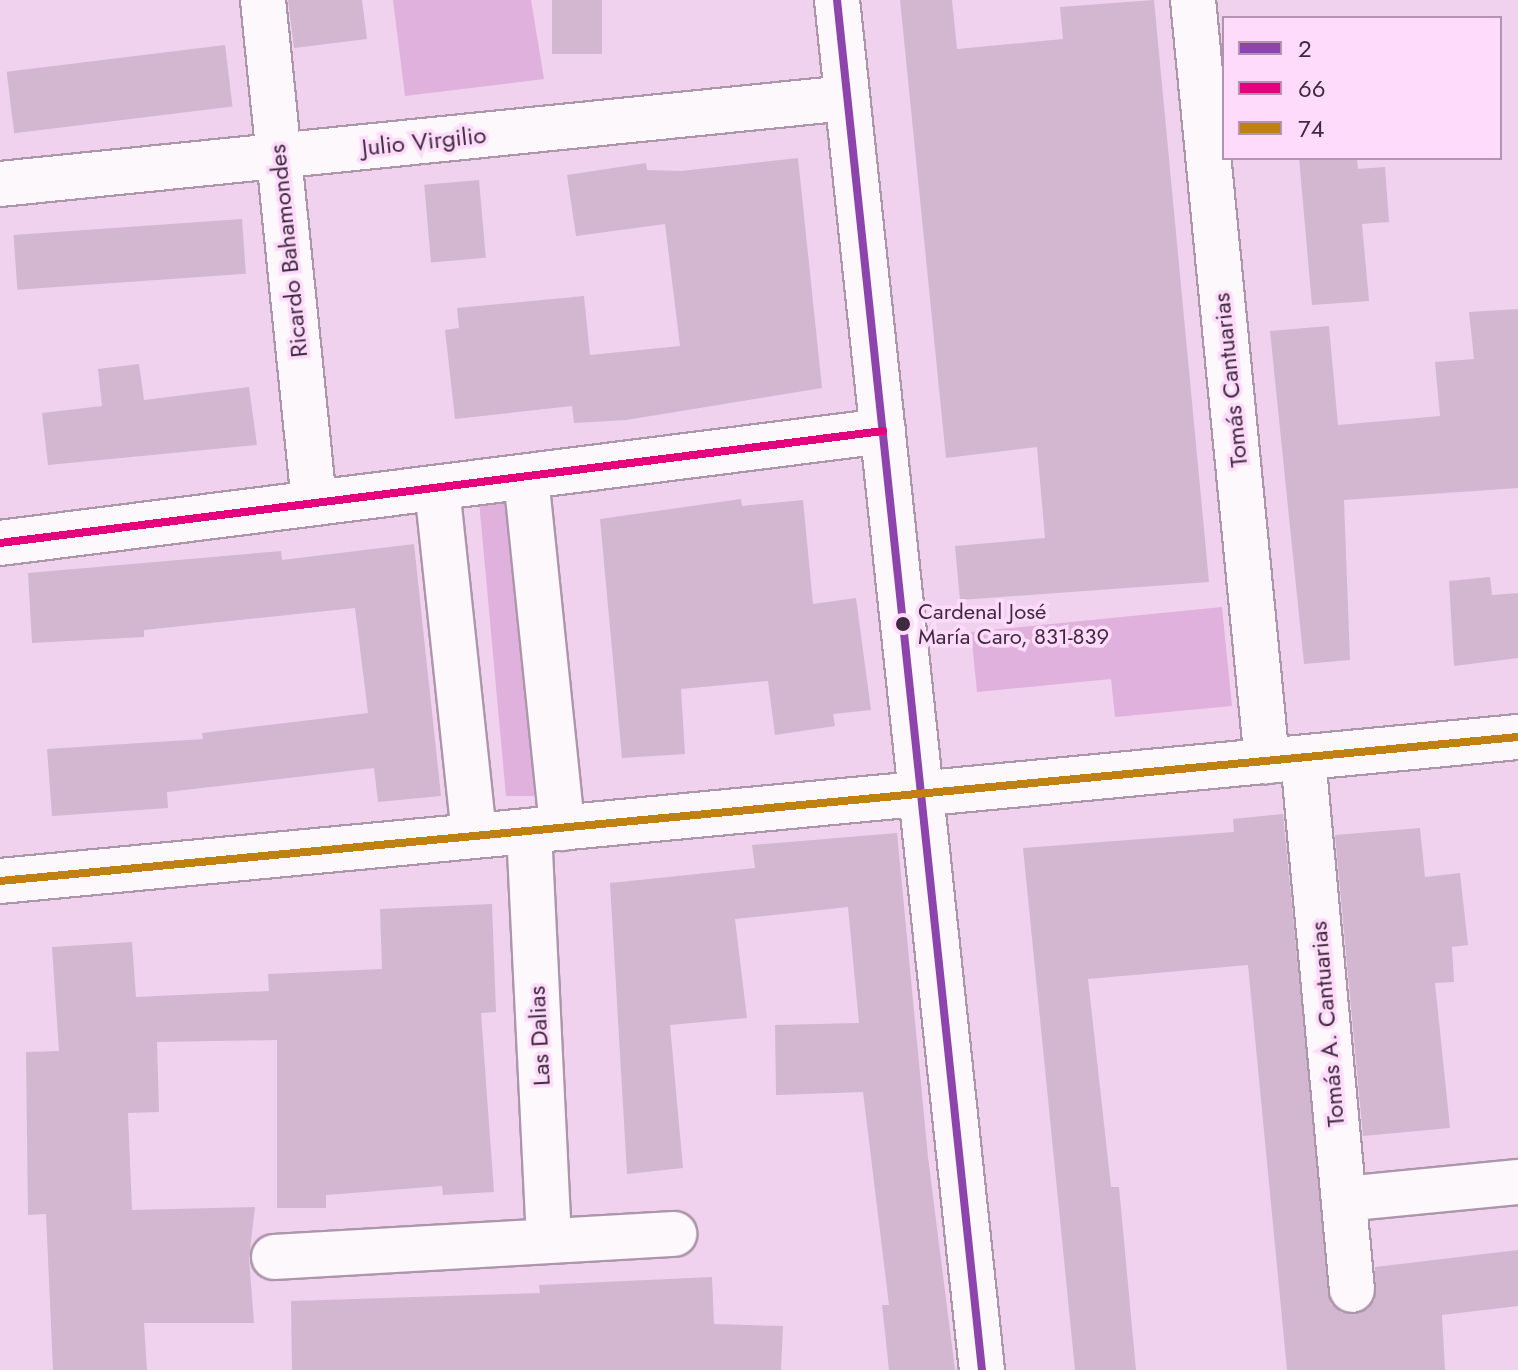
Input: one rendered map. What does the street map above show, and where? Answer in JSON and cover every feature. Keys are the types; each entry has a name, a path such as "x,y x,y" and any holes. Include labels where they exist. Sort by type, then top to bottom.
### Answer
{"street":[{"name":"Ricardo Bahamondes","path":"263,0 314,502"},
{"path":"837,0 982,1370"},
{"name":"Tomás Cantuarias","path":"1193,0 1285,759"},
{"name":"Julio Virgilio","path":"0,184 847,98"},
{"path":"0,543 883,431"},
{"path":"526,477 546,829"},
{"path":"437,488 474,836"},
{"path":"0,881 1518,737"},
{"name":"Tomás A. Cantuarias","path":"1285,759 1344,1199 1352,1290"},
{"name":"Las Dalias","path":"546,829 549,1241"},
{"path":"1344,1199 1518,1182"},
{"path":"274,1257 674,1234"}],"shaded area":[{"path":"393,0 531,0 544,79 405,96"},
{"path":"504,498 516,519 540,789 533,796 506,796 479,501"},
{"path":"1222,607 1232,706 1115,717 1111,679 977,692 971,632"}],"building":[{"path":"288,0 362,0 367,39 294,48"},
{"path":"552,0 602,0 602,54 552,54"},
{"path":"900,0 952,0 957,49 1063,39 1060,7 1154,0 1209,582 960,600 955,546 1045,538 1037,447 946,458"},
{"path":"225,45 233,107 14,133 7,72"},
{"path":"798,158 822,388 626,420 574,423 572,406 455,419 445,330 459,328 457,308 584,296 590,355 680,346 665,224 576,236 567,175 646,163 647,170 681,171"},
{"path":"1299,160 1357,160 1358,169 1385,167 1389,222 1362,224 1369,301 1312,305"},
{"path":"479,180 486,258 431,262 424,185"},
{"path":"242,219 246,274 17,290 14,235"},
{"path":"1518,309 1518,488 1344,500 1350,660 1304,664 1270,331 1329,326 1338,425 1440,416 1435,362 1474,359 1469,312"},
{"path":"139,364 144,400 249,387 257,445 48,465 42,413 102,406 98,369"},
{"path":"741,499 742,506 803,500 813,604 856,598 871,710 833,714 835,726 775,735 768,681 681,689 685,754 622,758 600,519"},
{"path":"414,544 441,796 378,802 374,768 167,792 168,808 52,816 47,749 203,739 202,733 368,713 355,608 144,630 144,637 32,643 28,573 281,551 282,560"},
{"path":"1490,577 1492,595 1518,593 1518,658 1454,666 1449,581"},
{"path":"1283,814 1331,1304 1342,1313 1367,1310 1375,1300 1375,1267 1518,1250 1518,1306 1442,1315 1445,1370 1287,1370 1248,965 1088,979 1111,1187 1119,1187 1136,1370 1075,1370 1023,848 1234,832 1233,819"},
{"path":"1420,828 1425,877 1460,873 1468,945 1452,947 1454,982 1435,983 1450,1128 1363,1136 1335,835"},
{"path":"897,833 928,1157 955,1370 889,1370 882,1305 889,1305 863,1092 776,1095 775,1025 859,1023 848,907 735,919 747,1018 670,1025 683,1168 627,1174 610,883 755,868 752,845"},
{"path":"492,904 496,1012 481,1013 494,1192 443,1195 442,1186 326,1195 326,1208 277,1208 277,1040 157,1042 159,1112 128,1113 132,1210 255,1207 249,1258 254,1323 144,1323 147,1370 53,1370 46,1214 28,1215 26,1052 59,1051 52,947 132,942 136,997 269,991 268,974 382,969 380,909"},
{"path":"712,1277 714,1324 783,1326 781,1370 292,1370 291,1301 540,1293 539,1285"}],"transit line":[{"name":"2","path":"837,0 982,1370"},
{"name":"66","path":"0,543 883,431"},
{"name":"74","path":"0,881 1518,737"}],"place":[{"name":"Cardenal José María Caro, 831-839","path":"903,624"}]}
